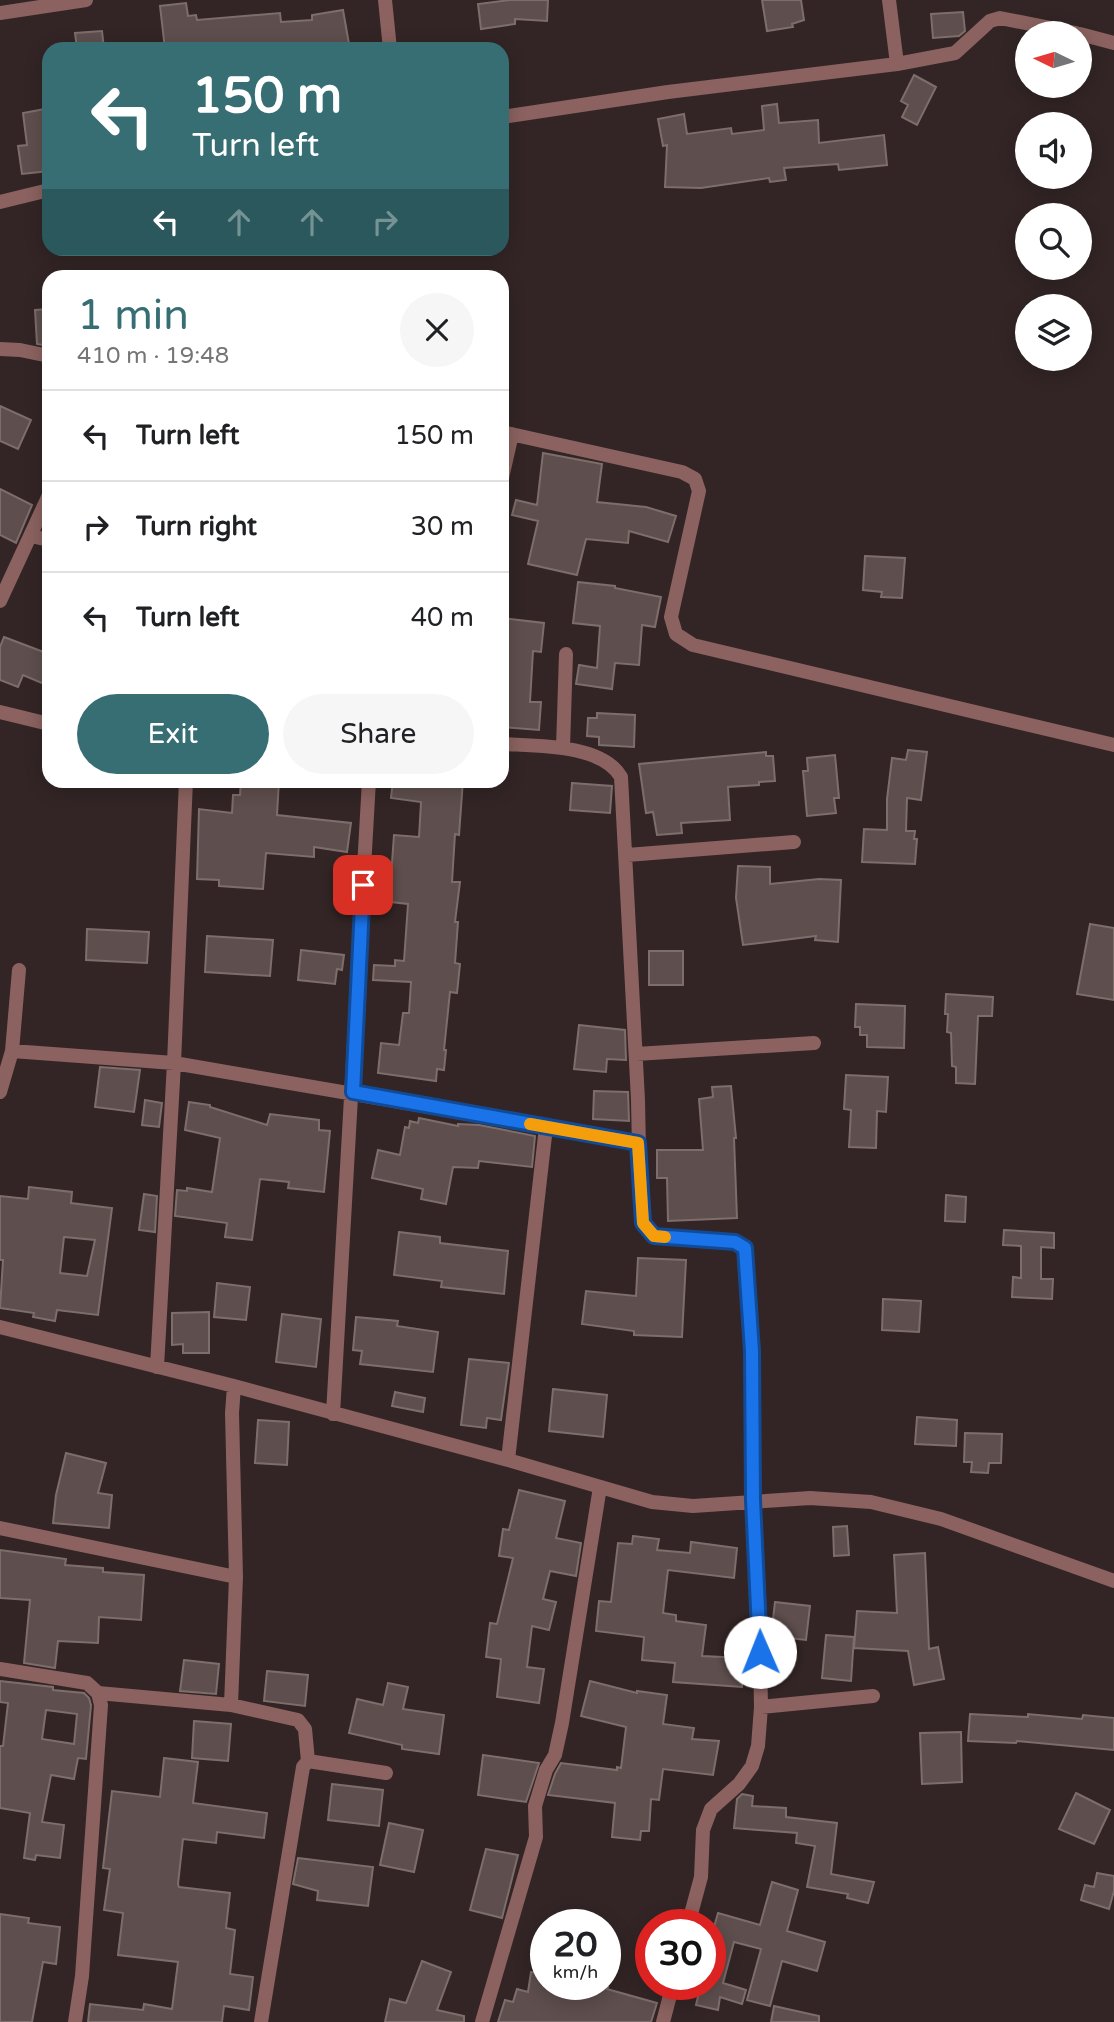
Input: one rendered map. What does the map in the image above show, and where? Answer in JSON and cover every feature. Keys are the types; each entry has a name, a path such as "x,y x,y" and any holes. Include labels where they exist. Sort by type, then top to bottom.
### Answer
{"street":[{"path":"0,13 86,0"},
{"path":"385,0 389,42"},
{"path":"889,0 897,64"},
{"path":"509,116 668,92 897,64 955,53 990,21 1000,18 1015,21"},
{"path":"1092,38 1114,43"},
{"path":"0,202 42,192"},
{"path":"0,349 20,349 42,354"},
{"path":"509,433 682,472 695,479 699,491 671,617 676,634 693,645 1114,745"},
{"path":"0,601 42,511"},
{"path":"31,536 42,538"},
{"path":"563,748 566,654"},
{"path":"0,712 42,722"},
{"path":"509,744 563,748 606,759 621,777 627,856 643,1223 654,1236 735,1242 745,1248 752,1351 753,1500 759,1597 761,1707 758,1746 752,1766 739,1784 711,1809 704,1830 701,1877 692,1909"},
{"path":"158,1367 186,788"},
{"path":"333,1414 369,788"},
{"path":"627,856 793,842"},
{"path":"0,1092 12,1051 19,970"},
{"path":"636,1054 814,1043"},
{"path":"12,1051 174,1063 638,1143"},
{"path":"508,1460 545,1127"},
{"path":"0,1327 234,1386 652,1502 693,1506 810,1498 871,1502 941,1519 1114,1581"},
{"path":"231,1705 236,1577 232,1413 234,1386"},
{"path":"482,2022 536,1837 535,1805 546,1770 555,1755 600,1487"},
{"path":"0,1528 236,1577"},
{"path":"0,1670 87,1683 99,1693 231,1705 298,1720 304,1729 308,1761 303,1767 261,2022"},
{"path":"75,2022 83,1962 101,1705 99,1693"},
{"path":"761,1707 873,1696"},
{"path":"308,1761 386,1773"},
{"path":"663,2022 669,2000"}],"building":[{"path":"510,0 548,0 547,21 515,19 515,24 481,29 478,4"},
{"path":"762,0 801,0 804,20 792,24 793,27 767,31"},
{"path":"186,3 188,16 196,15 197,20 280,13 281,22 312,20 312,15 343,10 349,42 164,42 160,6"},
{"path":"963,12 965,31 959,36 933,38 931,14"},
{"path":"102,31 103,42 76,42 75,33"},
{"path":"914,75 936,87 917,125 902,117 908,105 901,101"},
{"path":"777,104 779,123 818,120 819,143 884,135 887,165 839,170 838,164 784,168 786,180 770,182 769,178 701,188 665,187 667,145 663,146 658,119 684,114 687,134 731,128 732,134 764,130 762,106"},
{"path":"42,110 42,172 22,174 18,146 27,145 23,113"},
{"path":"35,310 42,310 42,345 37,344"},
{"path":"0,406 31,420 18,449 0,441"},
{"path":"543,453 602,464 597,502 646,507 676,516 668,542 629,531 628,543 586,539 577,575 528,564 538,521 512,515 516,500 537,505"},
{"path":"0,489 32,505 16,543 0,535"},
{"path":"865,556 905,558 902,598 881,597 882,592 863,590"},
{"path":"578,582 615,586 661,597 655,627 642,625 639,665 615,663 612,689 576,684 579,665 597,668 600,626 573,623"},
{"path":"509,619 544,623 541,652 533,651 530,702 541,702 539,730 509,728"},
{"path":"4,637 42,651 42,683 23,675 18,687 0,680 0,647"},
{"path":"597,713 635,715 634,747 599,745 599,737 587,736 588,718 597,718"},
{"path":"908,750 927,752 921,800 907,798 906,831 915,831 914,839 917,839 915,864 862,862 864,829 887,830 887,799 892,758 906,760"},
{"path":"766,752 766,756 773,756 775,781 728,787 730,820 681,823 682,833 657,835 653,812 646,813 639,764"},
{"path":"835,755 839,798 834,798 836,813 807,816 803,771 808,771 807,758"},
{"path":"572,783 612,786 610,813 570,810"},
{"path":"240,788 279,788 277,815 351,823 347,852 314,847 314,857 266,853 263,889 219,886 219,880 197,879 199,809 232,813 233,795 240,795"},
{"path":"392,788 462,788 459,835 455,834 452,882 460,882 455,922 458,922 455,963 460,964 457,993 450,992 444,1070 437,1069 436,1081 378,1073 381,1043 399,1045 403,1013 409,1013 411,982 373,980 374,965 395,966 395,960 404,961 408,904 382,901 385,876 391,876 394,835 419,837 421,802 391,798"},
{"path":"738,866 770,867 770,884 819,879 841,880 838,942 815,940 816,936 743,945 736,898"},
{"path":"1090,924 1114,928 1114,1000 1077,994"},
{"path":"87,929 149,932 147,963 86,960"},
{"path":"207,936 273,940 270,976 205,972"},
{"path":"301,950 344,955 342,970 337,969 335,984 298,980"},
{"path":"649,951 683,951 683,985 649,985"},
{"path":"946,994 993,997 992,1016 978,1016 975,1084 956,1083 956,1067 952,1066 951,1033 947,1032"},
{"path":"856,1004 905,1006 904,1048 867,1047 867,1035 860,1035 860,1027 855,1027"},
{"path":"579,1025 625,1030 626,1060 607,1059 606,1072 574,1069"},
{"path":"100,1067 140,1070 134,1112 95,1107"},
{"path":"846,1075 888,1077 886,1112 877,1111 876,1148 849,1147 851,1110 844,1109"},
{"path":"731,1086 736,1138 737,1218 668,1221 667,1178 657,1178 657,1150 703,1150 699,1099 713,1097 712,1087"},
{"path":"594,1091 628,1092 629,1121 593,1119"},
{"path":"145,1100 162,1103 159,1127 142,1125"},
{"path":"189,1102 210,1105 267,1125 270,1114 319,1120 319,1130 330,1131 324,1192 288,1188 289,1182 260,1179 252,1240 225,1237 227,1223 175,1216 177,1190 187,1191 187,1188 212,1192 220,1138 185,1130"},
{"path":"419,1118 458,1126 479,1125 535,1136 532,1167 479,1161 478,1168 453,1167 446,1204 421,1199 423,1189 372,1178 378,1150 400,1155 405,1127 409,1128 410,1121 418,1123"},
{"path":"29,1187 72,1192 71,1203 112,1208 98,1315 57,1310 55,1321 33,1317 34,1313 0,1308 3,1260 0,1260 0,1196 28,1199","holes":["64,1237 95,1240 87,1276 60,1273"]},
{"path":"144,1194 157,1196 155,1232 139,1230"},
{"path":"946,1195 966,1197 965,1222 945,1221"},
{"path":"1004,1230 1054,1233 1054,1248 1041,1247 1041,1279 1053,1279 1052,1299 1012,1297 1013,1277 1021,1278 1021,1246 1003,1245"},
{"path":"399,1232 440,1237 440,1243 508,1251 504,1294 441,1287 442,1281 394,1275"},
{"path":"638,1258 686,1260 682,1337 634,1335 634,1331 582,1324 586,1291 636,1296"},
{"path":"217,1283 250,1287 246,1320 214,1317"},
{"path":"883,1299 921,1301 919,1332 882,1330"},
{"path":"209,1312 209,1353 183,1353 183,1344 172,1345 172,1313"},
{"path":"282,1314 321,1319 316,1367 276,1362"},
{"path":"356,1317 398,1321 397,1326 438,1332 433,1372 360,1364 362,1351 353,1350"},
{"path":"469,1359 509,1363 501,1420 487,1418 486,1428 461,1425"},
{"path":"553,1389 607,1395 603,1437 549,1431"},
{"path":"395,1392 425,1398 423,1412 392,1406"},
{"path":"917,1417 957,1420 956,1446 915,1444"},
{"path":"258,1420 289,1422 287,1465 255,1463"},
{"path":"965,1433 1002,1434 1001,1463 989,1463 988,1473 971,1472 972,1462 964,1462"},
{"path":"66,1453 106,1463 98,1493 112,1495 109,1528 53,1523 56,1495"},
{"path":"519,1490 565,1501 556,1538 581,1543 576,1576 550,1571 543,1599 556,1602 549,1630 532,1626 527,1667 544,1669 539,1703 497,1697 501,1659 486,1657 490,1623 497,1624 513,1558 499,1556 503,1529 509,1530"},
{"path":"847,1526 849,1555 834,1556 833,1527"},
{"path":"633,1536 659,1539 657,1550 690,1553 691,1542 737,1548 734,1578 668,1570 663,1613 676,1615 676,1621 706,1625 702,1656 744,1658 742,1687 673,1682 675,1663 642,1660 644,1637 596,1631 599,1601 611,1602 618,1543 632,1544"},
{"path":"0,1550 66,1559 65,1565 103,1568 103,1572 144,1575 141,1620 99,1617 98,1643 58,1641 55,1668 24,1663 30,1600 0,1598"},
{"path":"925,1553 929,1649 938,1647 944,1679 914,1685 908,1651 854,1648 857,1611 897,1613 894,1555"},
{"path":"775,1602 810,1606 806,1640 771,1636"},
{"path":"826,1635 854,1637 851,1681 822,1678"},
{"path":"184,1660 219,1664 216,1694 180,1691"},
{"path":"267,1671 308,1675 305,1706 264,1701"},
{"path":"0,1681 53,1687 53,1690 84,1693 89,1698 91,1705 86,1759 78,1758 74,1779 51,1775 42,1822 64,1825 60,1858 36,1855 35,1860 24,1858 30,1813 0,1808 0,1746 3,1746 8,1703 0,1702","holes":["46,1710 77,1714 74,1744 42,1739"]},
{"path":"590,1681 637,1693 667,1695 663,1724 694,1728 692,1739 719,1741 713,1775 663,1769 659,1800 651,1799 649,1831 641,1831 640,1840 612,1837 615,1803 548,1795 561,1763 617,1770 617,1767 621,1768 626,1727 581,1716"},
{"path":"388,1683 408,1687 403,1709 444,1715 439,1754 402,1749 402,1745 349,1733 357,1699 383,1705"},
{"path":"970,1714 1028,1717 1028,1714 1082,1719 1083,1715 1114,1718 1114,1750 1017,1741 968,1741"},
{"path":"194,1721 231,1724 228,1761 192,1758"},
{"path":"961,1732 962,1782 922,1784 920,1733"},
{"path":"483,1755 539,1763 526,1802 478,1795"},
{"path":"164,1758 198,1762 193,1803 267,1813 264,1838 217,1832 216,1843 183,1839 178,1884 179,1887 230,1893 226,1928 235,1930 230,1974 253,1977 249,2010 224,2006 222,2022 88,2022 90,2004 143,2010 144,2004 172,2009 178,1962 118,1955 123,1913 104,1910 110,1869 103,1868 112,1791 160,1797"},
{"path":"332,1784 383,1790 379,1826 328,1820"},
{"path":"1076,1793 1110,1810 1094,1844 1059,1829"},
{"path":"742,1794 753,1796 752,1806 786,1808 786,1817 837,1823 831,1874 874,1882 868,1903 847,1898 848,1894 807,1887 815,1846 796,1843 797,1833 734,1828 737,1799"},
{"path":"389,1823 423,1830 414,1872 380,1865"},
{"path":"486,1849 518,1855 502,1918 470,1910"},
{"path":"298,1858 373,1867 368,1906 317,1900 318,1891 293,1884"},
{"path":"1097,1873 1114,1876 1114,1891 1109,1909 1081,1900 1085,1885 1094,1887"},
{"path":"772,1882 798,1890 787,1931 825,1942 817,1971 782,1961 770,2006 747,2000 761,1949 734,1942 726,1972 726,1915 760,1925"},
{"path":"0,1914 29,1918 28,1923 60,1927 56,1964 43,1962 32,2022 0,2022"},
{"path":"422,1961 451,1972 437,2010 464,2016 464,2022 385,2022 390,1999 406,2003"},
{"path":"530,1979 530,2000 621,2000 621,1993 635,1997 635,2000 657,2003 651,2022 498,2022 505,2000 513,2002 517,1989 528,1992"},
{"path":"726,1984 746,1990 742,2004 726,1999"},
{"path":"697,2000 720,2000 718,2010 696,2005"},
{"path":"774,2006 819,2016 819,2022 771,2022"}],"slow traffic":[{"path":"530,1124 638,1143 643,1223 654,1236 665,1237"}],"route":[{"path":"363,885 353,1092 638,1143 643,1223 654,1236 735,1242 745,1248 752,1351 753,1500 760,1652"}]}
